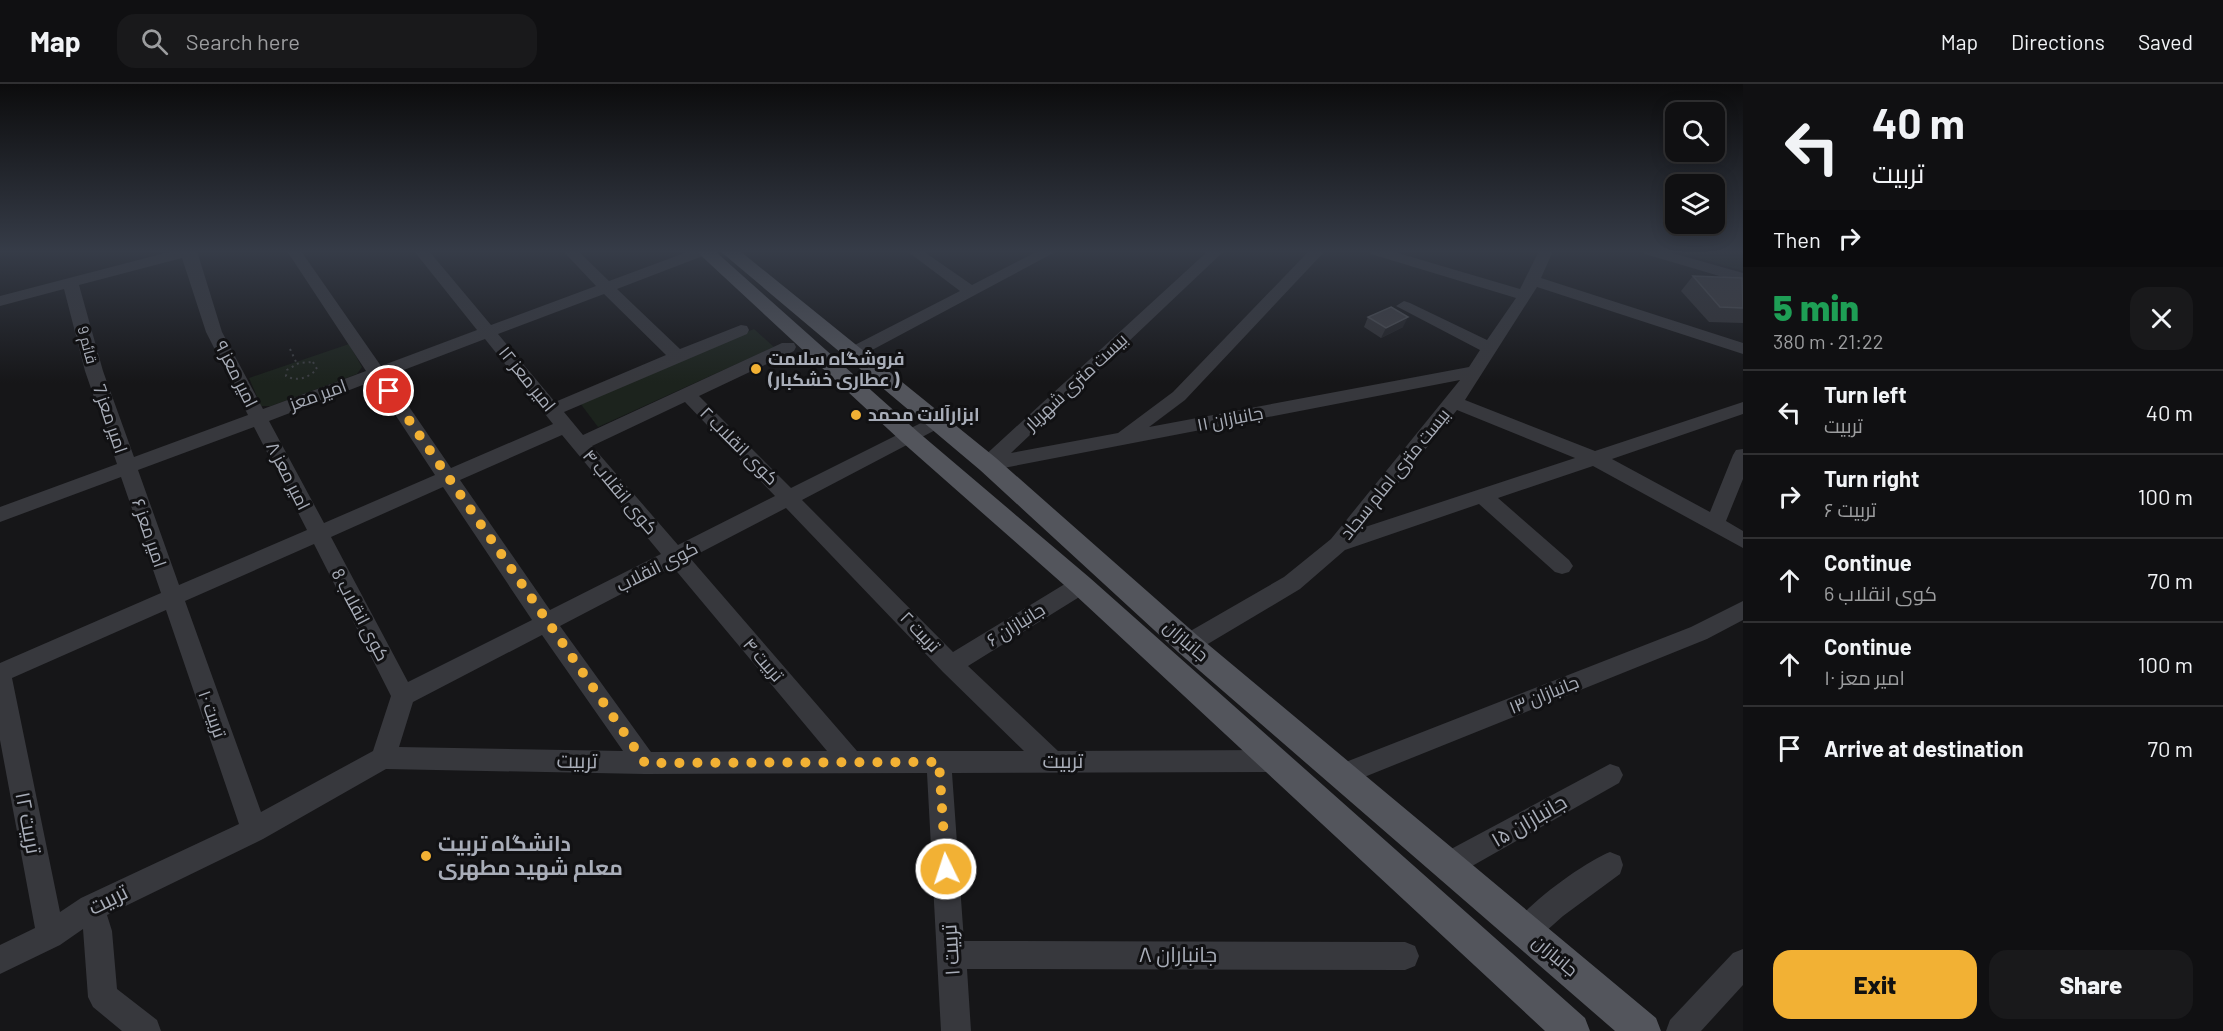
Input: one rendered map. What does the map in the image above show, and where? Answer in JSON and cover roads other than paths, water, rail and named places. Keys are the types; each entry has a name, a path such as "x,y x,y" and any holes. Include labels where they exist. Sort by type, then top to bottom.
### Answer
{"main road":[{"name":"جانبازان","path":"753,295 910,437 1082,585 1572,1031"},
{"name":"جانبازان","path":"783,295 988,464 1188,644 1643,1031"}],"street":[{"path":"0,301 23,295"},
{"name":"قائم 9","path":"74,295 94,371"},
{"name":"امیر معز ۹","path":"202,295 214,332 258,417"},
{"path":"324,295 546,623 645,763"},
{"name":"امیر معز ۱۲","path":"458,295 565,426"},
{"name":"امیر معز","path":"0,515 586,295"},
{"path":"616,295 678,357"},
{"path":"853,353 962,295"},
{"name":"بیست متری شهریار","path":"988,464 1162,295"},
{"path":"1121,439 1179,396 1275,295"},
{"name":"بیست متری امام سجاد","path":"1188,644 1292,584 1338,544 1454,402 1525,295"},
{"path":"1551,295 1743,349"},
{"path":"1404,306 1489,348"},
{"path":"552,411 741,330"},
{"path":"580,444 788,346"},
{"name":"امیر معز 7","path":"94,371 126,467"},
{"name":"جانبازان ۱۱","path":"988,464 1472,372"},
{"name":"کوی انقلاب ۲","path":"687,394 791,498"},
{"path":"1454,402 1596,459 1743,540"},
{"path":"1338,544 1743,408"},
{"name":"امیر معز ۸","path":"258,417 318,534"},
{"name":"کوی انقلاب","path":"403,696 937,422"},
{"path":"0,675 565,426"},
{"name":"کوی انقلاب ۴","path":"565,426 675,557"},
{"path":"1715,524 1743,455"},
{"name":"امیر معز ۶","path":"126,467 171,598"},
{"path":"1484,496 1562,566"},
{"name":"تربیت ۲","path":"791,498 951,664 1052,761"},
{"name":"کوی انقلاب 8","path":"318,534 403,696"},
{"name":"تربیت ۴","path":"675,557 850,762"},
{"name":"جانبازان ۶","path":"951,664 1082,585"},
{"name":"تربیت ۱۰","path":"171,598 254,830"},
{"name":"جانبازان ۱۳","path":"1342,775 1699,633 1743,610"},
{"name":"تربیت ۱۲","path":"0,675 50,935"},
{"path":"383,758 403,696"},
{"name":"تربیت","path":"0,960 50,935 94,919 383,758 645,763 1276,760"},
{"name":"تربیت ۱","path":"939,762 956,1031"},
{"name":"جانبازان ۱۵","path":"1448,865 1610,775"},
{"path":"1525,931 1553,906 1610,866"},
{"path":"94,919 104,997 146,1031"},
{"name":"جانباران ۸","path":"951,955 1405,956"},
{"path":"1681,1031 1743,963"}],"place":[{"name":"فروشگاه سلامت (عطاری خشکبار )","path":"756,369"},
{"name":"ابزارآلات محمد","path":"856,415"},
{"name":"دانشگاه تربیت معلم شهید مطهری","path":"426,856"}]}
